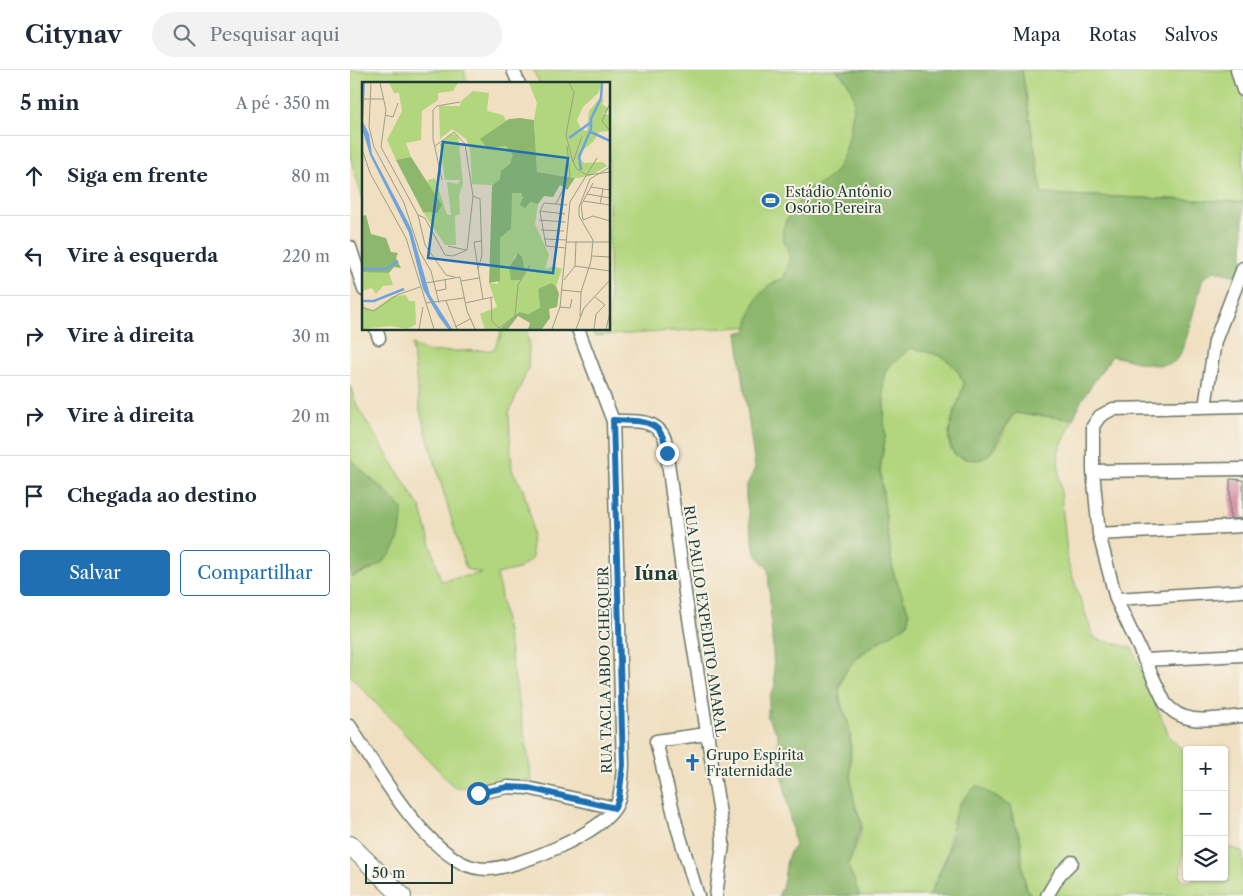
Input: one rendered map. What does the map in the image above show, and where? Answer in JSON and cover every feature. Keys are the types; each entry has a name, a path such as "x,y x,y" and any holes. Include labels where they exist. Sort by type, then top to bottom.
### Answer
{"street":[{"path":"513,70 518,82"},
{"path":"1237,70 1243,90"},
{"path":"350,248 362,284"},
{"path":"1205,407 1216,341 1243,268"},
{"name":"RUA TACLA ABDO CHEQUER","path":"578,330 613,420 623,765 619,798 615,808"},
{"path":"1243,406 1113,409 1100,416 1093,426 1093,471 1099,534 1116,599 1165,703 1178,716 1192,721 1243,716"},
{"name":"RUA PAULO EXPEDITO AMARAL","path":"613,420 646,422 662,431 665,439 683,583 723,844 716,896"},
{"path":"1093,471 1243,469"},
{"path":"1099,534 1243,526"},
{"path":"1116,599 1243,591"},
{"path":"1144,660 1243,655"},
{"path":"350,726 412,817 442,850 472,867 487,869 521,862 566,844 586,833 615,808"},
{"path":"698,896 677,827 656,741 706,734"},
{"path":"478,793 508,787 528,788 615,808"},
{"path":"350,845 402,896"},
{"path":"1047,896 1060,874 1072,862"}],"green space":[{"path":"350,70 464,70 467,82 362,82 362,196 350,155"},
{"name":"Estádio Antônio Osório Pereira","path":"533,70 930,70 936,315 594,336 592,330 610,330 610,82 539,82"},
{"path":"836,70 1022,70 1042,194 1243,202 1243,286 1234,275 1214,271 1203,278 1183,350 1174,362 1155,365 1112,356 1082,399 1073,419 1015,413 993,450 979,460 968,459 954,454 950,445 949,436 952,418 964,383 948,361 936,354 910,348 886,369 883,381 885,438 880,470 893,571 909,613 908,623 873,646 851,664 844,675 840,687 840,702 850,730 852,791 862,824 848,865 860,896 778,896 783,883 788,857 795,846 779,756 778,735 767,717 770,696 775,686 768,569 755,553 746,498 746,487 755,468 737,333 746,331 757,298 767,287 784,278 790,260 782,234 786,220 808,188 819,184 835,171 845,151 854,99 848,83"},
{"path":"1022,70 1243,70 1243,202 1042,194"},
{"path":"501,330 526,330 529,342 528,369 509,413 512,470 523,489 531,518 532,559 518,569 497,574 532,780 455,788 350,675 350,577 372,570 386,490 368,478 350,459 350,386 358,408 421,509 441,581 482,573 466,569 420,411 412,344 427,352 493,350 500,337"},
{"path":"910,348 936,354 954,367 964,383 950,427 950,448 956,455 967,459 980,459 992,452 1015,413 1073,419 1058,453 1059,473 1068,563 1092,633 1096,639 1132,648 1170,738 1183,750 1183,853 1180,876 1185,882 1228,881 1228,849 1234,848 1243,852 1243,896 1031,896 1025,882 1020,838 1012,813 977,785 960,802 952,822 947,854 929,896 860,896 848,865 862,826 852,797 850,781 850,732 840,700 840,687 847,670 854,661 870,647 908,623 909,613 893,572 880,470 885,438 883,381 886,369"},
{"path":"350,459 402,508 400,535 391,554 375,567 350,577"},
{"path":"977,785 1010,806 1013,822 1021,841 1021,862 1026,888 1031,896 929,896 946,859 957,810"}],"building":[{"path":"1230,479 1243,480 1243,518 1230,519"}],"place":[{"name":"Estádio Antônio Osório Pereira","path":"771,200"},
{"name":"Grupo Espírita Fraternidade","path":"692,763"}],"district":[{"name":"Iúna","path":"656,573"}],"route":[{"path":"478,793 508,787 528,788 615,808 619,798 623,765 613,420 646,422 656,426 662,431 667,453"}]}
